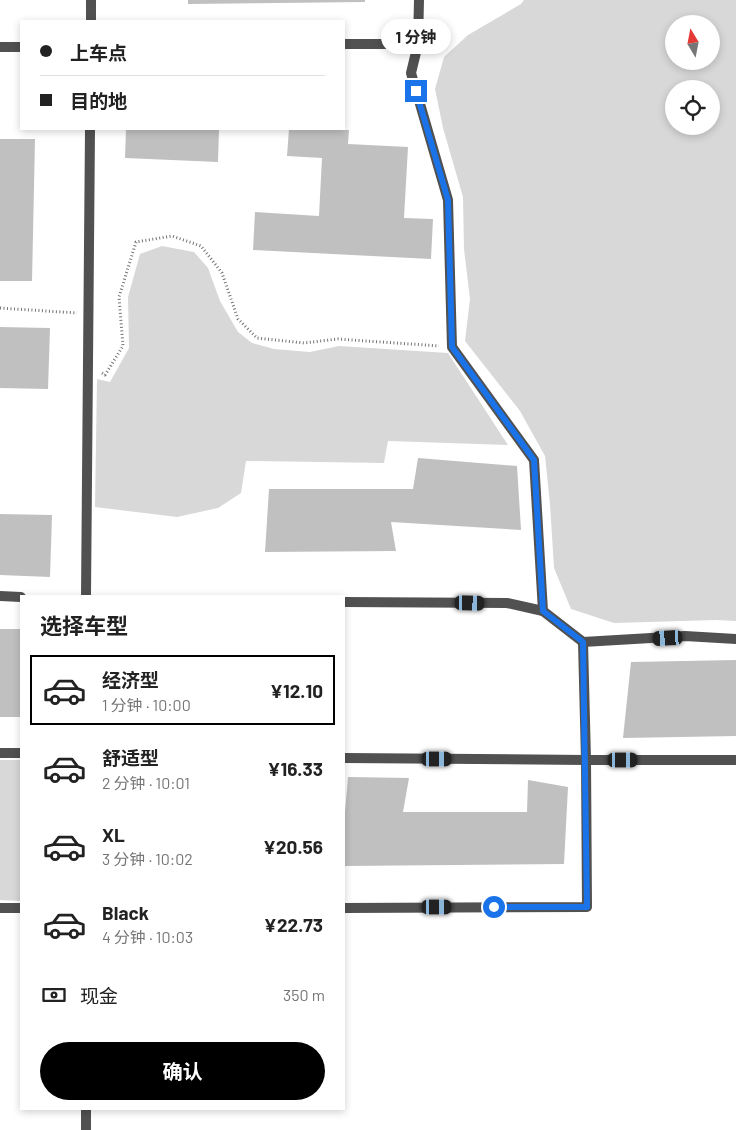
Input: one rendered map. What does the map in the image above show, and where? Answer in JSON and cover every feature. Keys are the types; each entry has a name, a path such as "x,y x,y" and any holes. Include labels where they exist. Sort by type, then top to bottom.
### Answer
{"street":[{"path":"91,0 91,20"},
{"path":"419,0 418,44 411,73 448,200 452,347 534,460 543,611"},
{"path":"345,44 418,44"},
{"path":"0,47 20,47"},
{"path":"86,595 90,130"},
{"path":"0,596 20,596"},
{"path":"345,602 507,603 543,611 583,642 685,636 736,639"},
{"path":"345,908 587,907 583,642"},
{"path":"0,753 20,753"},
{"path":"345,758 736,760"},
{"path":"0,908 20,908"},
{"path":"86,1110 86,1130"}],"path":[{"path":"88,362 105,375 123,346 119,297 136,242 172,236 200,246 222,273 238,319 257,338 304,343 338,339 452,347"},
{"path":"0,308 88,313"}],"shaded area":[{"path":"524,0 736,0 736,621 614,623 571,609 554,568 545,456 520,411 465,341 470,299 464,249 463,197 443,128 435,89 444,57 468,35 521,4"},
{"path":"162,246 194,252 208,268 220,301 238,332 252,343 274,349 310,352 339,346 448,353 508,445 388,441 384,463 246,461 241,493 218,508 177,517 95,507 97,379 110,382 129,348 128,297 140,254"},
{"path":"0,760 20,760 20,901 0,900"}],"building":[{"path":"188,0 365,0 365,2 188,4"},
{"path":"126,130 219,130 218,162 125,158"},
{"path":"289,130 349,130 348,144 408,147 404,218 433,219 431,259 253,250 255,212 319,216 322,158 287,156"},
{"path":"0,139 35,139 32,281 0,281"},
{"path":"0,327 50,328 48,389 0,388"},
{"path":"418,458 517,466 521,530 391,522 396,551 265,552 269,489 413,489"},
{"path":"0,514 52,515 50,577 0,575"},
{"path":"0,629 20,629 20,717 0,717"},
{"path":"736,660 736,736 623,738 631,662"},
{"path":"348,777 409,778 403,812 527,812 528,780 568,787 564,864 345,866 345,812"}],"route":[{"path":"416,91 448,200 452,347 534,460 543,611 583,642 587,907 494,907"}]}
